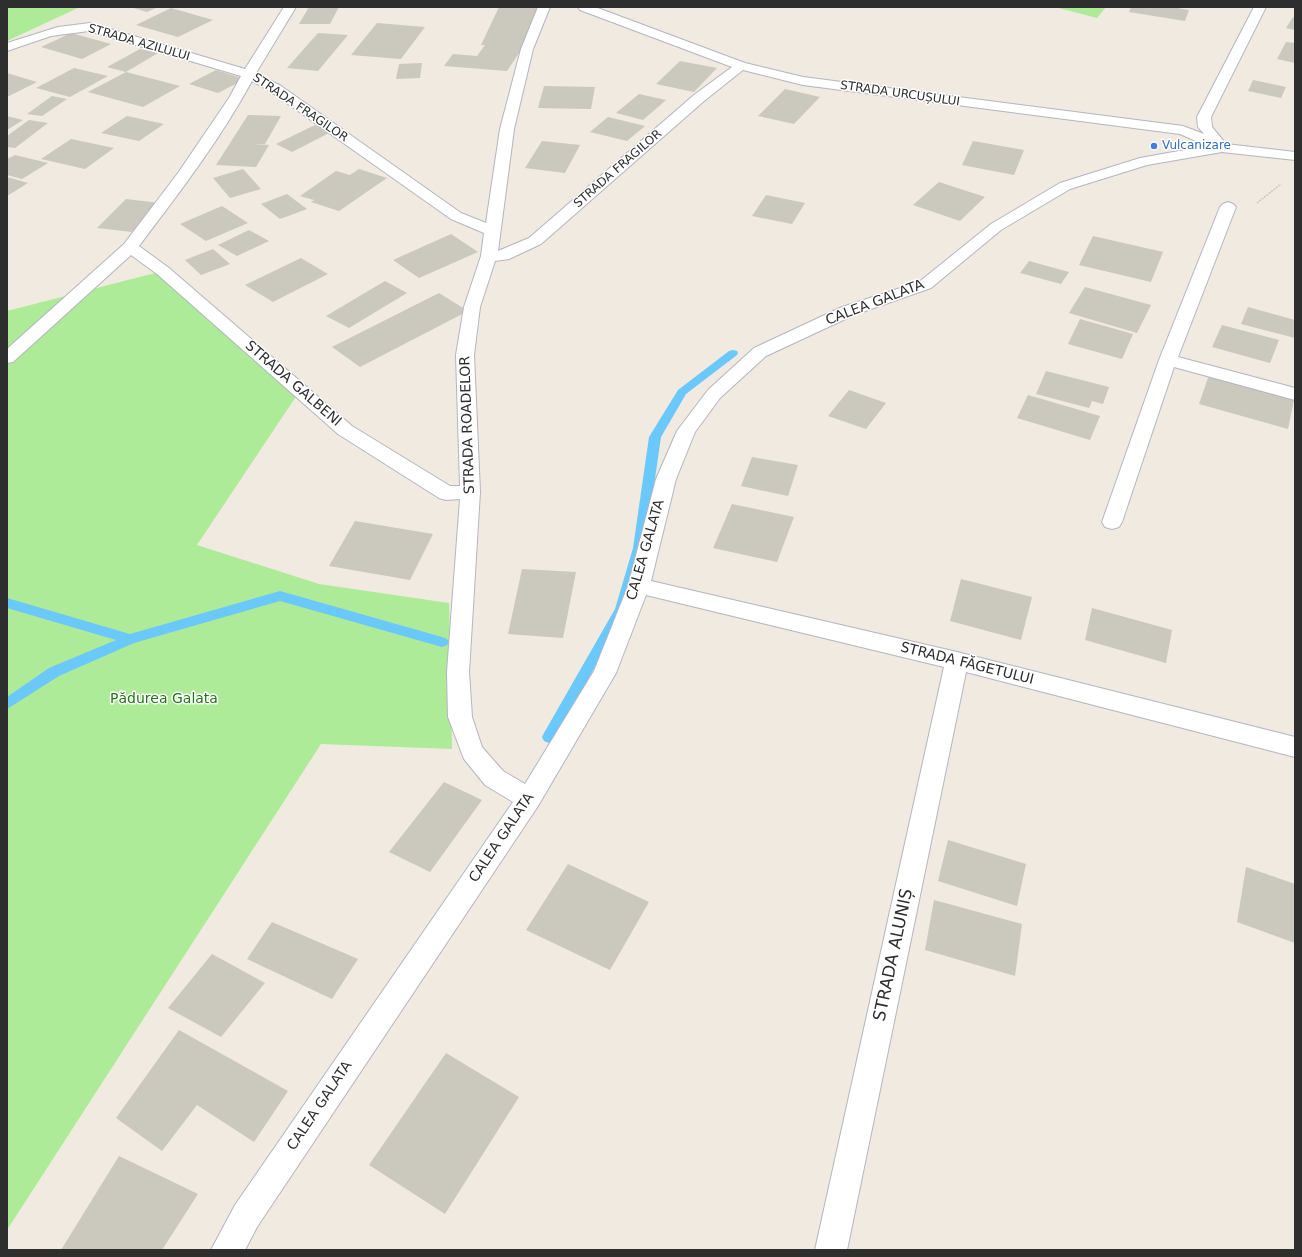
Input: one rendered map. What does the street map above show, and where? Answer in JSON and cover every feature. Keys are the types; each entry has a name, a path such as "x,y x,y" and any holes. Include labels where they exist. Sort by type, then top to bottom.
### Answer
{"street":[{"path":"7,358 130,247 184,176 236,98 248,74 290,7"},
{"name":"STRADA ROADELOR","path":"529,799 494,778 472,752 460,717 458,672 470,492 465,355 472,307 489,256 507,129 527,48 544,7"},
{"name":"STRADA URCUȘULUI","path":"584,7 639,26 741,66 803,81 879,92 1184,130 1222,148"},
{"path":"1222,148 1205,127 1204,117 1260,7"},
{"name":"STRADA AZILULUI","path":"7,47 54,30 72,27 90,27 220,67 248,74"},
{"name":"STRADA FRAGILOR","path":"489,256 503,256 536,242 700,98 741,66"},
{"name":"STRADA FRAGILOR","path":"248,74 276,89 456,216 493,230"},
{"name":"CALEA GALATA","path":"227,1250 246,1216 529,799 605,673 638,586 666,479 686,431 714,394 760,352 848,311 925,285 996,227 1066,186 1145,161 1222,148 1295,156"},
{"path":"1112,522 1168,360 1228,207"},
{"name":"STRADA GALBENI","path":"130,247 163,271 346,430 446,493 470,492"},
{"path":"1168,360 1295,394"},
{"name":"STRADA FĂGETULUI","path":"638,586 957,661 1295,747"},
{"name":"STRADA ALUNIȘ","path":"831,1250 957,661"}],"path":[{"path":"1228,207 1251,208 1282,183"}],"green space":[{"path":"7,7 80,7 7,41"},
{"path":"1055,7 1106,7 1097,18"},
{"name":"Pădurea Galata","path":"163,271 297,395 197,545 319,584 449,603 452,749 321,744 7,1230 7,311"}],"building":[{"path":"130,7 158,7 147,12"},
{"path":"309,7 339,7 330,24 299,24"},
{"path":"499,7 539,7 523,47 507,71 444,66 453,54 477,56 485,45 481,45"},
{"path":"1131,7 1172,7 1189,10 1185,21 1129,12"},
{"path":"171,8 213,20 178,37 136,25"},
{"path":"1293,17 1295,18 1295,30 1286,28"},
{"path":"377,23 425,27 401,59 351,55"},
{"path":"71,33 111,44 82,59 41,47"},
{"path":"318,33 348,35 318,71 287,68"},
{"path":"1286,42 1295,43 1295,63 1277,59"},
{"path":"140,49 158,53 126,72 107,67"},
{"path":"680,61 717,68 694,92 656,84"},
{"path":"422,63 420,78 396,79 399,64"},
{"path":"74,68 108,76 70,97 36,88"},
{"path":"216,70 245,79 218,93 189,84"},
{"path":"126,72 180,86 143,107 88,92"},
{"path":"7,73 37,82 7,97"},
{"path":"1253,80 1286,87 1281,98 1248,91"},
{"path":"544,86 595,87 591,109 538,108"},
{"path":"785,89 820,97 794,124 758,116"},
{"path":"639,94 666,100 643,120 616,113"},
{"path":"52,96 67,99 42,116 27,114"},
{"path":"248,115 281,116 265,144 253,144 269,145 256,167 216,165"},
{"path":"7,116 23,120 7,130"},
{"path":"127,116 164,124 139,141 101,133"},
{"path":"608,117 645,126 627,141 590,132"},
{"path":"29,120 48,123 15,148 7,147 7,136"},
{"path":"315,125 331,132 292,152 276,144"},
{"path":"71,139 114,148 85,169 41,159"},
{"path":"542,141 580,145 565,173 525,168"},
{"path":"973,141 1024,150 1014,175 962,165"},
{"path":"15,155 48,163 22,179 7,175 7,159"},
{"path":"243,169 261,189 230,198 213,178"},
{"path":"359,169 387,178 339,211 311,202 314,200 300,196 336,171 350,175"},
{"path":"7,177 28,183 7,196"},
{"path":"939,182 985,197 960,221 913,205"},
{"path":"287,194 307,209 280,219 261,204"},
{"path":"766,195 805,203 792,224 752,216"},
{"path":"126,199 160,203 132,232 97,228"},
{"path":"222,206 248,223 206,241 180,224"},
{"path":"249,230 269,241 237,256 218,245"},
{"path":"451,234 478,252 419,278 393,260"},
{"path":"1093,236 1163,252 1151,282 1079,265"},
{"path":"213,249 230,264 201,275 185,260"},
{"path":"301,258 328,274 273,302 245,285"},
{"path":"1029,261 1069,272 1061,284 1020,273"},
{"path":"385,281 407,293 349,328 326,316"},
{"path":"1085,287 1151,305 1137,333 1069,313"},
{"path":"439,293 468,311 360,367 332,347"},
{"path":"1248,307 1295,320 1295,338 1241,324"},
{"path":"1080,319 1133,334 1122,359 1068,344"},
{"path":"1222,325 1279,340 1270,363 1212,347"},
{"path":"1046,371 1109,387 1103,404 1092,401 1089,408 1036,394"},
{"path":"1210,372 1295,395 1288,429 1199,404"},
{"path":"849,390 886,403 866,429 828,416"},
{"path":"1028,395 1100,416 1090,440 1017,418"},
{"path":"752,457 798,465 788,496 741,486"},
{"path":"732,504 794,517 777,562 713,548"},
{"path":"355,521 433,534 410,580 329,566"},
{"path":"522,569 576,572 563,638 508,634"},
{"path":"961,579 1032,597 1021,640 950,621"},
{"path":"1092,608 1172,630 1166,663 1085,640"},
{"path":"444,782 482,800 430,872 389,852"},
{"path":"948,840 1026,864 1017,906 938,881"},
{"path":"568,864 649,902 610,970 526,930"},
{"path":"1246,867 1295,884 1295,943 1237,922"},
{"path":"934,900 1022,924 1015,976 925,950"},
{"path":"272,922 358,959 332,999 247,959"},
{"path":"212,954 265,983 221,1037 168,1008"},
{"path":"179,1030 288,1091 254,1142 197,1105 162,1151 116,1118"},
{"path":"446,1053 519,1097 445,1214 369,1165"},
{"path":"119,1156 198,1194 162,1250 61,1250"}],"waterway":[{"path":"549,737 621,609 639,548 655,437 682,392 733,353"},
{"path":"130,639 280,596 442,642"},
{"path":"7,603 130,639"},
{"path":"7,704 54,672 130,639"}],"place":[{"name":"Vulcanizare","path":"1154,146"}]}
